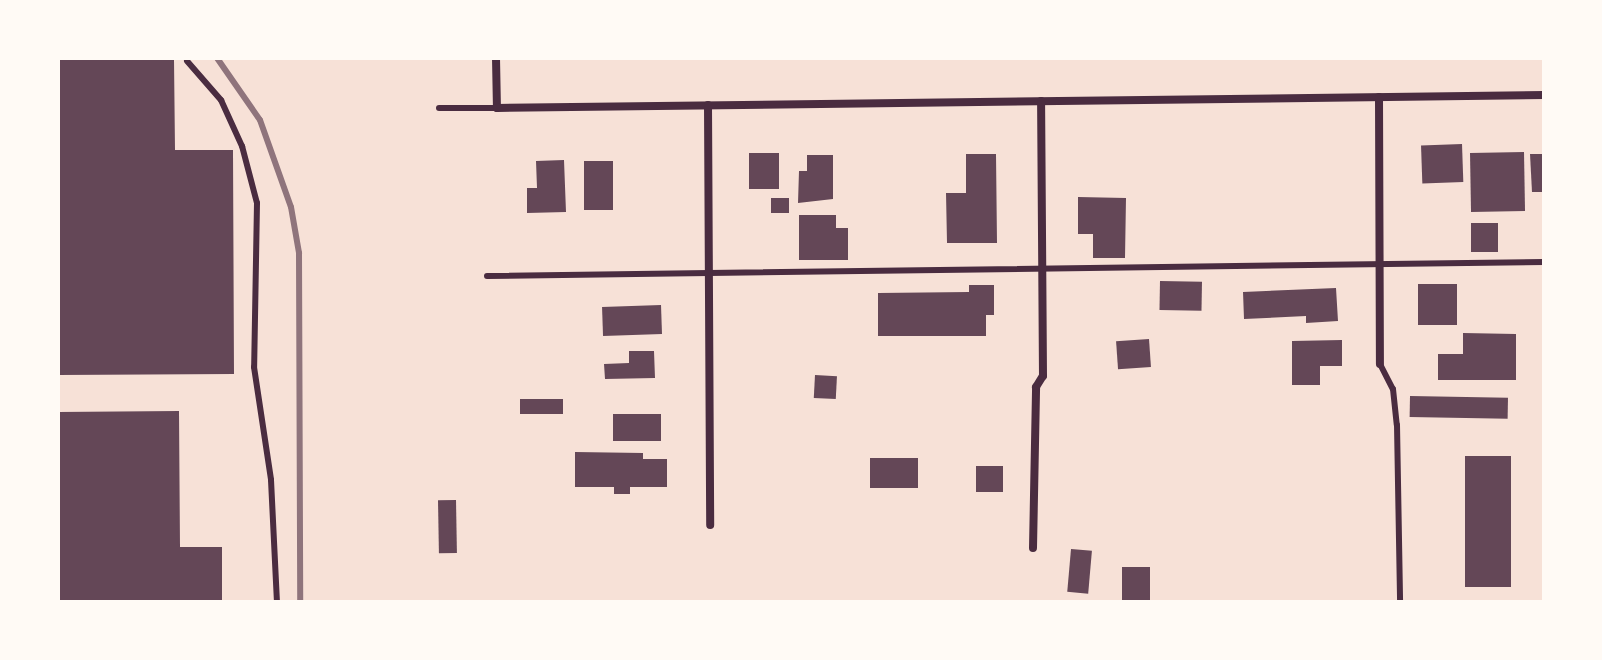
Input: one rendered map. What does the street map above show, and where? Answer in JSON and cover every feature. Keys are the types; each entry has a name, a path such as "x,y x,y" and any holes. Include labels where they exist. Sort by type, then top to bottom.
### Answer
{"street":[{"path":"496,58 497,108 1544,95"},
{"path":"1379,97 1380,364"},
{"path":"1033,548 1036,387 1043,376 1041,101"},
{"path":"708,105 710,525"}],"lane":[{"path":"187,61 221,100 242,146 257,203 254,367 271,480 277,602"},
{"path":"439,108 497,108"},
{"path":"487,276 1544,262"},
{"path":"1380,364 1393,389 1397,425 1400,602"}],"building":[{"path":"58,58 174,59 175,150 233,150 234,374 58,375"},
{"path":"1462,144 1463,182 1422,183 1421,145"},
{"path":"1524,152 1525,211 1471,212 1470,153"},
{"path":"749,153 779,153 779,189 749,189"},
{"path":"966,154 996,154 997,243 947,243 946,193 966,193"},
{"path":"1530,154 1544,154 1544,192 1532,192"},
{"path":"807,155 833,155 833,199 798,203 799,171 807,171"},
{"path":"564,160 566,212 527,213 527,188 537,188 536,161"},
{"path":"584,161 613,161 613,210 584,210"},
{"path":"1078,197 1126,198 1125,258 1093,258 1093,234 1078,234"},
{"path":"771,198 789,198 789,213 771,213"},
{"path":"799,215 836,215 836,228 848,228 848,260 799,260"},
{"path":"1471,223 1498,223 1498,252 1471,252"},
{"path":"1160,281 1202,282 1201,311 1159,310"},
{"path":"1418,284 1457,284 1457,325 1418,325"},
{"path":"969,285 994,285 994,315 986,315 986,336 878,336 878,293 969,292"},
{"path":"1336,288 1338,321 1306,323 1306,316 1244,319 1243,292"},
{"path":"661,305 662,334 603,336 602,307"},
{"path":"1463,333 1516,334 1516,380 1438,380 1438,354 1463,354"},
{"path":"1149,339 1151,367 1118,369 1116,341"},
{"path":"1342,340 1342,366 1320,366 1320,385 1292,385 1292,341"},
{"path":"629,351 654,351 655,378 605,379 604,364 629,363"},
{"path":"815,375 837,376 836,399 814,398"},
{"path":"1410,396 1508,398 1508,419 1410,417"},
{"path":"520,399 563,399 563,414 520,414"},
{"path":"179,411 180,547 222,547 222,602 58,602 58,412"},
{"path":"613,414 661,414 661,441 613,441"},
{"path":"575,452 643,453 643,459 667,459 667,487 630,487 630,494 614,494 614,487 575,487"},
{"path":"1465,456 1511,456 1511,587 1465,587"},
{"path":"870,458 918,458 918,488 870,488"},
{"path":"976,466 1003,466 1003,492 976,492"},
{"path":"438,500 456,500 457,553 439,553"},
{"path":"1071,549 1092,551 1088,594 1067,592"},
{"path":"1122,567 1150,567 1150,602 1122,602"}],"railway":[{"path":"217,58 260,120 291,207 299,253 300,602"}]}
